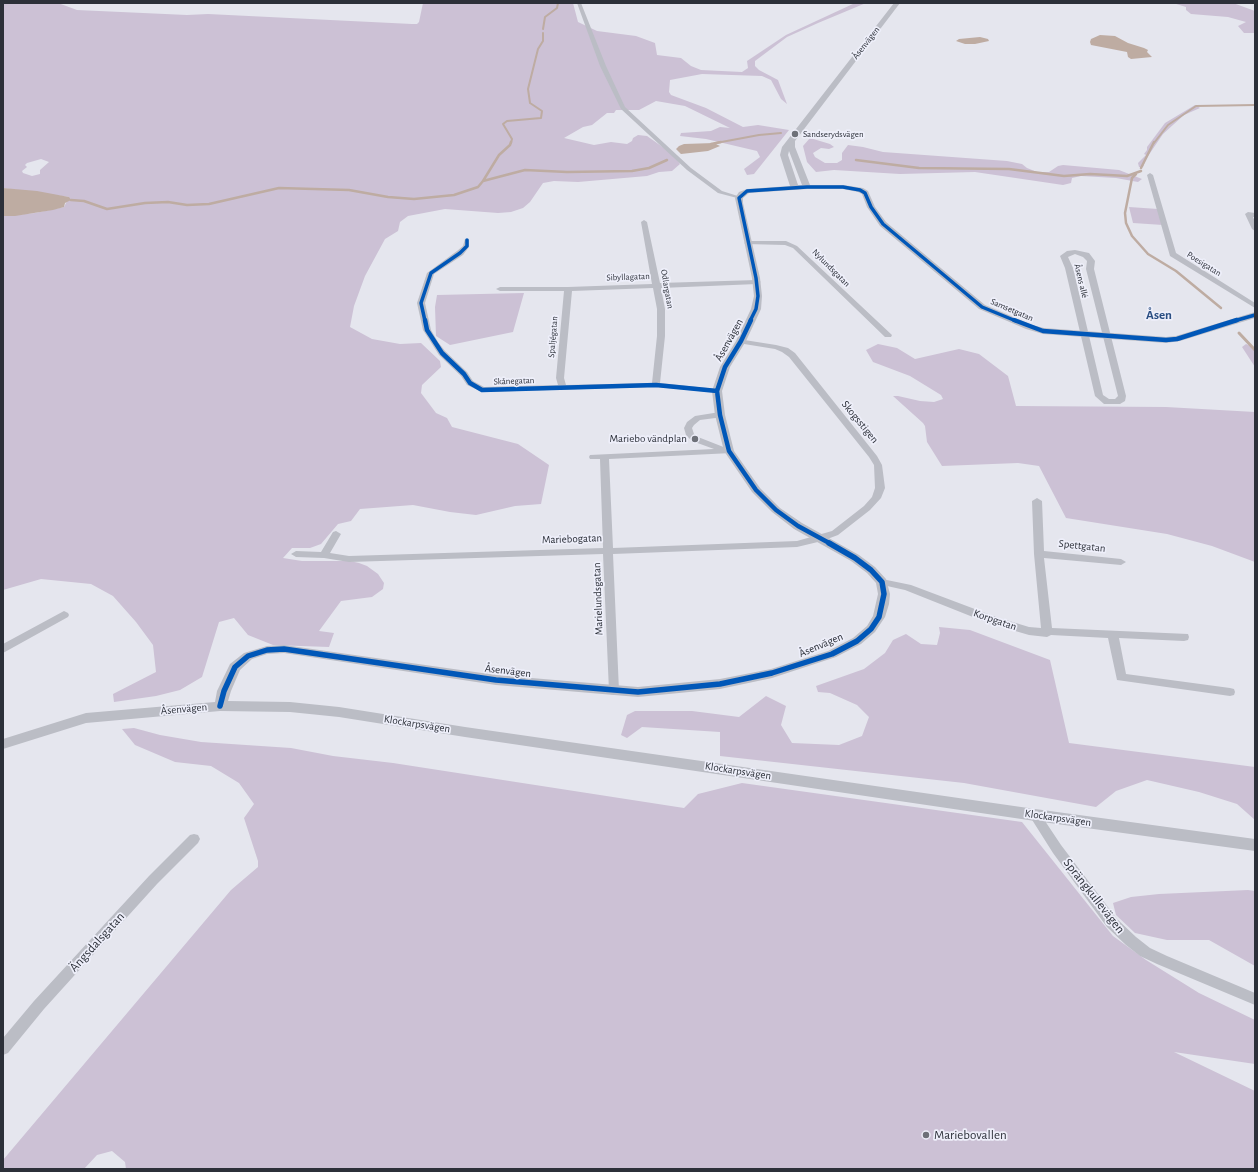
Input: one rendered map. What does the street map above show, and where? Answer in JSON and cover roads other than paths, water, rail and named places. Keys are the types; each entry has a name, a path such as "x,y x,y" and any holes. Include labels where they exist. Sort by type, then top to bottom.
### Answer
{"street":[{"path":"579,3 585,22 613,90 623,108 689,169 720,193 739,198 742,194 754,190 807,187 791,141"},
{"name":"Åsenvägen","path":"795,188 784,155 786,147 897,3"},
{"name":"Poesigatan","path":"1150,175 1173,254 1255,306"},
{"name":"Samsetgatan","path":"807,187 843,187 860,190 865,193 871,207 883,224 982,307 1029,327 1043,331 1084,335 1166,340 1177,339 1255,315"},
{"name":"Åsenvägen","path":"3,744 86,718 220,706 230,676 235,667 248,656 258,652 284,649 496,680 638,692 720,684 772,673 832,654 857,640 870,629 879,617 884,594 882,582 871,570 822,538 798,526 776,510 756,490 729,452 720,415 717,391 725,367 741,341 756,309 757,282 739,198"},
{"path":"1255,215 1248,214 1255,229"},
{"name":"Odlargatan","path":"644,222 661,309 661,336 656,385"},
{"name":"Skånegatan","path":"467,240 467,246 460,254 431,273 421,303 427,330 434,342 464,374 470,383 482,390 656,385 717,391"},
{"name":"Nylundsgatan","path":"748,243 786,243 795,246 843,294 888,335"},
{"name":"Åsens allé","path":"1070,253 1080,253 1089,258 1091,261 1090,269 1108,337 1122,396 1122,399 1117,402 1107,402 1099,396 1064,256 1070,253"},
{"name":"Sibyllagatan","path":"500,289 568,289 757,282"},
{"name":"Spaljégatan","path":"562,387 560,378 568,289"},
{"name":"Skogsstigen","path":"741,341 785,350 792,355 873,456 878,465 880,488 876,498 867,508 835,533 822,538"},
{"path":"720,415 694,420 688,428 688,432 695,439 729,452"},
{"path":"593,457 729,452"},
{"name":"Marielundsgatan","path":"604,457 614,691"},
{"path":"1037,501 1039,554 1047,633"},
{"path":"324,555 336,534"},
{"name":"Mariebogatan","path":"296,554 349,558 797,544 822,538"},
{"name":"Spettgatan","path":"1039,554 1121,562"},
{"name":"Korpgatan","path":"882,582 907,587 1010,626 1029,631 1047,633 1184,636"},
{"path":"3,649 64,615"},
{"path":"1113,634 1121,677 1230,692"},
{"name":"Klockarpsvägen","path":"220,706 290,707 339,712 1035,815 1255,845"},
{"name":"Sprängkullevägen","path":"1035,815 1057,849 1112,923 1131,941 1145,952 1162,960 1255,999"},
{"name":"Ängsdalsgatan","path":"3,1048 39,1005 153,880 194,839"}],"waterway":[{"path":"543,29 545,17 557,8 558,3"},
{"path":"511,143 512,139 503,124 507,121 541,118 542,111 530,103 528,89 538,49 543,41 543,33"},
{"path":"1154,143 1168,125 1196,106 1255,105"},
{"path":"716,143 759,135 781,133"},
{"path":"483,181 499,155 510,145 511,142"},
{"path":"716,143 721,142"},
{"path":"1141,168 1154,142"},
{"path":"711,144 716,143"},
{"path":"483,181 525,170 567,172 632,171 649,168 667,160"},
{"path":"856,160 919,168 1009,169 1064,176 1090,174 1127,176 1141,171"},
{"path":"1136,174 1132,178 1125,213 1126,223 1132,236 1148,254 1176,271 1221,308"},
{"path":"71,200 84,201 107,209 145,203 168,202 187,205 209,204 279,188 349,190 388,197 414,199 454,195 478,187 483,181"},
{"path":"1239,333 1255,350"}],"place":[{"name":"Sandserydsvägen","path":"795,134"},
{"name":"Mariebo vändplan","path":"695,439"},
{"name":"Mariebovallen","path":"926,1135"}],"district":[{"name":"Åsen","path":"1159,315"}]}
